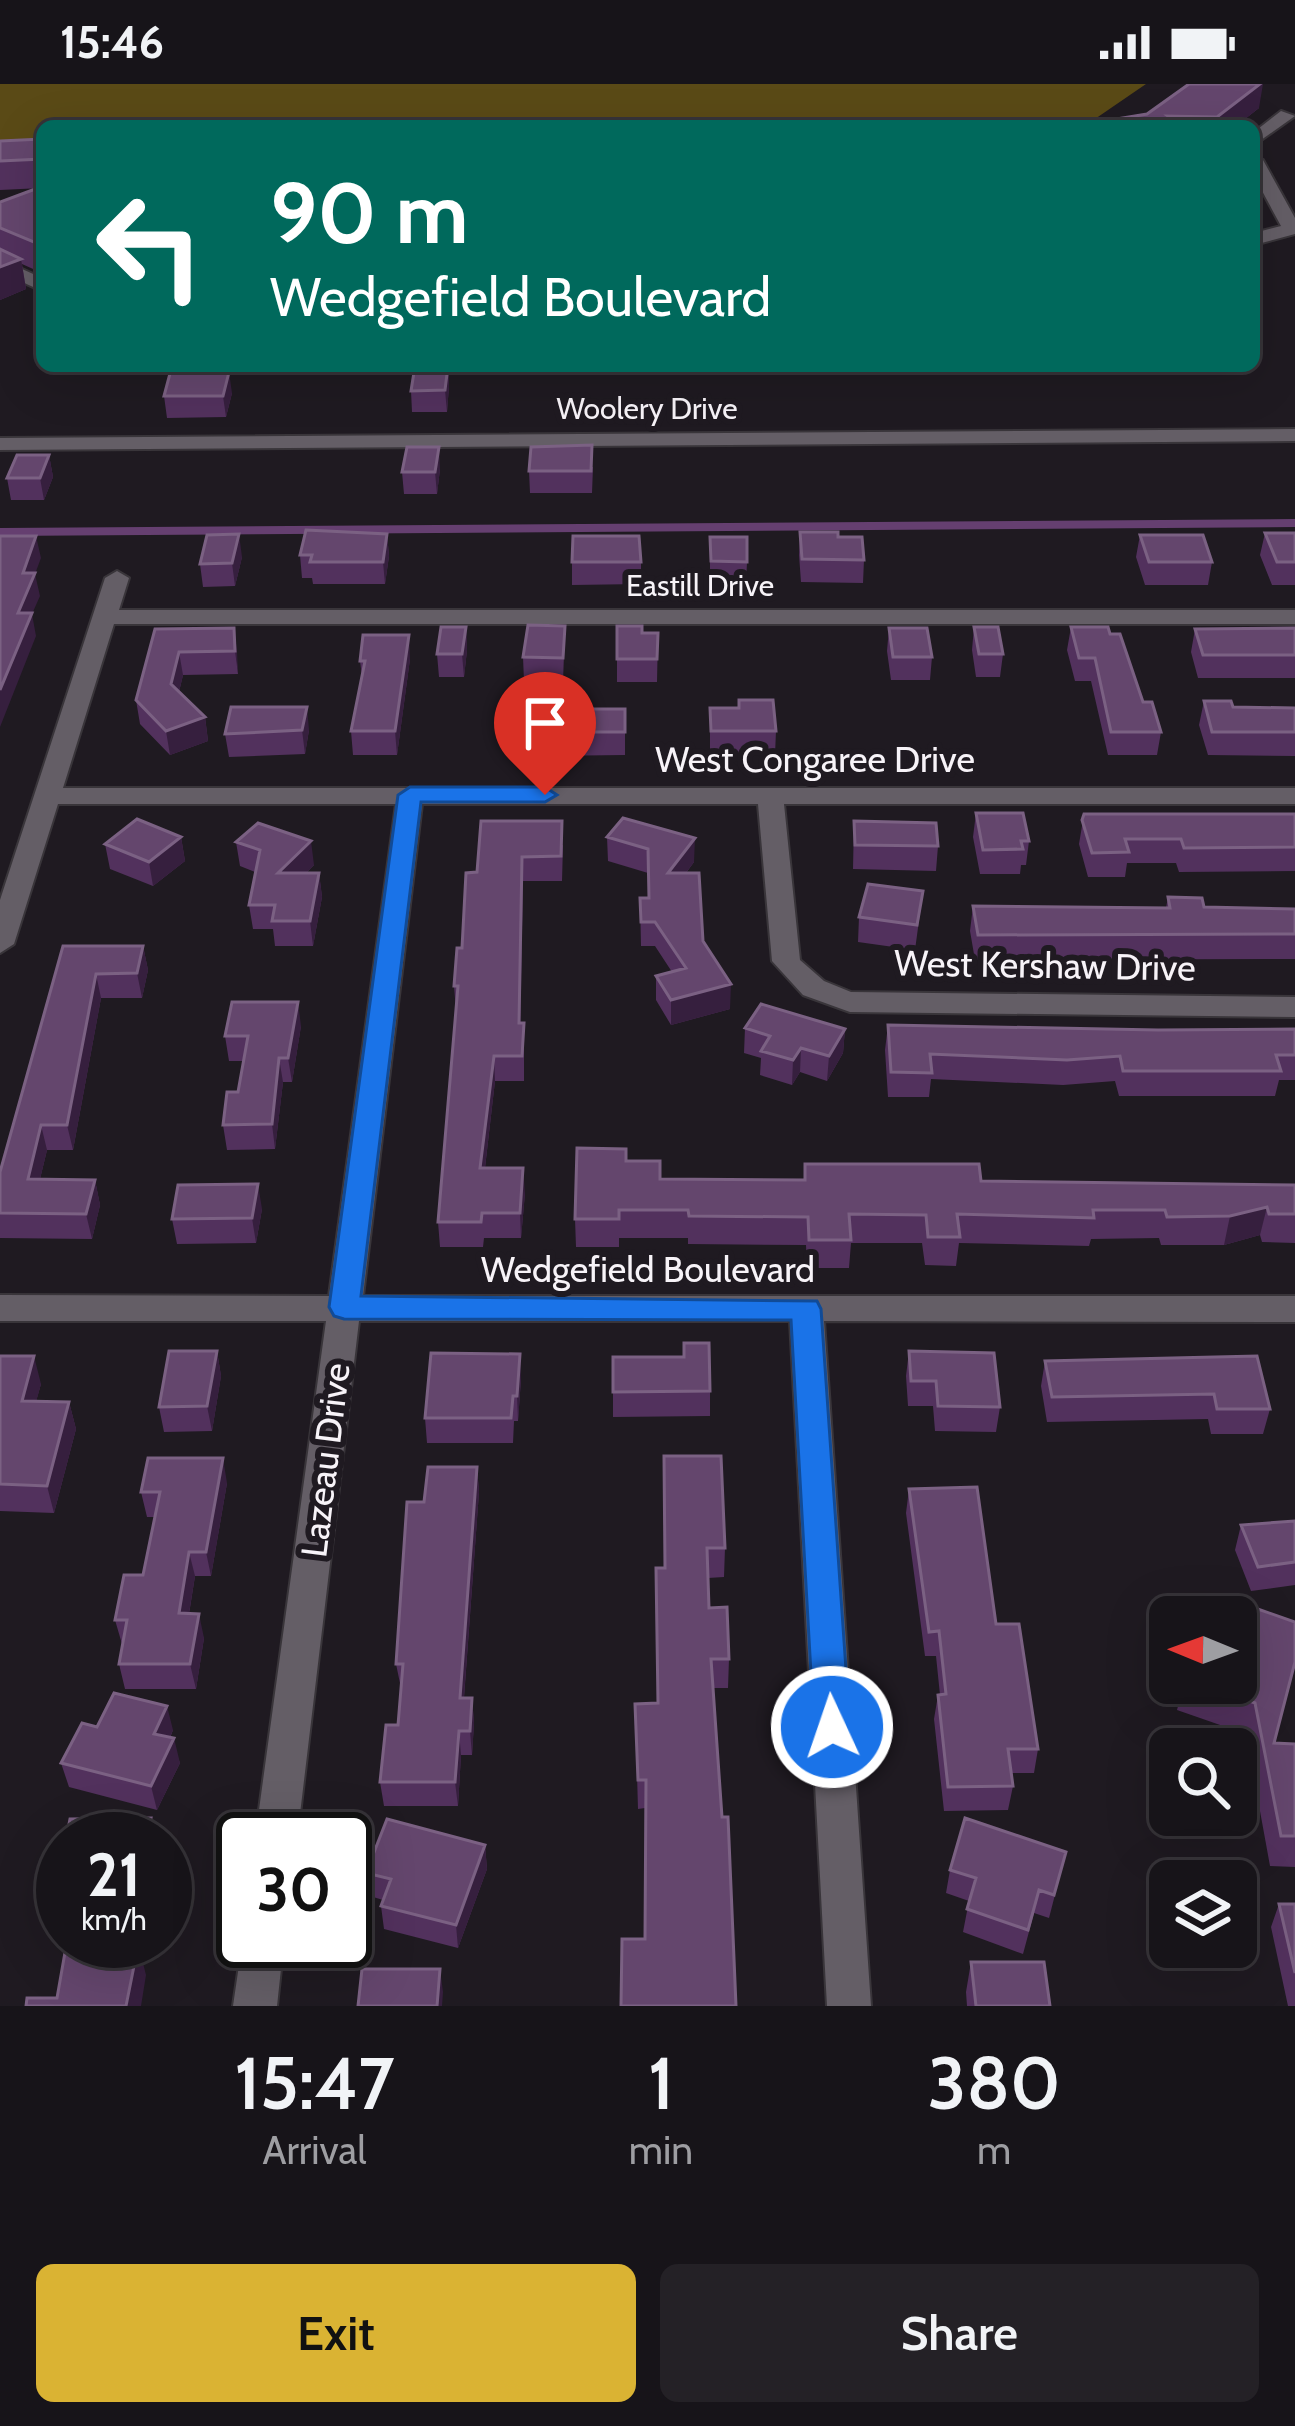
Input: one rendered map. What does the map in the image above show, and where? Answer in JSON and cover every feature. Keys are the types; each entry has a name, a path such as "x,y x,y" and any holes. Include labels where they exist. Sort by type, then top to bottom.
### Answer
{"street":[{"path":"1260,135 1287,115"},
{"path":"1260,182 1280,204 1292,229 1260,237"},
{"path":"1260,209 1280,204"},
{"path":"0,265 36,282"},
{"name":"Woolery Drive","path":"0,444 1295,435"},
{"path":"0,944 117,578"},
{"name":"Eastill Drive","path":"105,617 1295,617"},
{"name":"Lazeau Drive","path":"279,1812 410,795"},
{"name":"West Kershaw Drive","path":"770,795 786,961 800,980 825,995 850,1002 1295,1006"},
{"name":"West Congaree Drive","path":"47,796 1295,796"},
{"name":"Wedgefield Boulevard","path":"0,1308 1295,1309"},
{"path":"806,1309 849,2006"},
{"path":"255,2006 260,1968"}],"shaded area":[{"path":"0,84 1146,84 1093,120 36,120 36,142 0,144"}],"building":[{"path":"1189,84 1260,84 1217,117 1110,120 1147,114"},
{"path":"36,139 36,159 0,161 0,141"},
{"path":"36,189 36,243 0,228 0,202"},
{"path":"0,249 21,259 0,267"},
{"path":"170,372 229,372 223,396 164,396"},
{"path":"414,372 447,372 445,390 411,391"},
{"path":"592,445 591,471 529,471 531,447"},
{"path":"407,447 439,447 435,472 402,472"},
{"path":"17,455 49,455 40,478 7,478"},
{"path":"306,530 387,534 383,562 310,562 312,555 300,555"},
{"path":"800,532 862,537 864,560 802,559"},
{"path":"1265,533 1295,533 1295,562 1277,562"},
{"path":"239,534 232,563 200,564 207,535"},
{"path":"1140,535 1203,535 1212,562 1149,562"},
{"path":"0,536 36,536 23,573 35,573 18,613 32,613 0,690"},
{"path":"573,536 639,536 641,562 572,562"},
{"path":"710,537 747,537 747,562 711,561"},
{"path":"528,625 565,626 563,658 523,657"},
{"path":"617,626 642,626 642,633 658,633 657,659 617,659"},
{"path":"441,627 466,627 462,654 437,654"},
{"path":"974,627 998,627 1003,654 979,654"},
{"path":"1071,627 1108,627 1110,634 1120,634 1143,702 1152,702 1161,732 1111,732 1095,658 1079,658"},
{"path":"234,628 235,651 179,652 171,684 205,717 166,731 136,700 155,629"},
{"path":"889,628 927,628 932,657 893,657"},
{"path":"1295,628 1295,655 1203,655 1195,629"},
{"path":"363,635 409,635 395,731 351,731 365,661 360,661"},
{"path":"570,699 569,709 625,709 625,732 543,732 545,700"},
{"path":"739,700 773,700 776,731 711,731 710,708 739,708"},
{"path":"1204,701 1231,701 1233,707 1295,708 1295,732 1212,732"},
{"path":"231,707 307,707 302,730 225,734"},
{"path":"976,813 1023,813 1029,841 1021,841 1023,849 983,850"},
{"path":"1084,814 1295,814 1295,847 1184,848 1181,839 1125,839 1129,852 1092,853"},
{"path":"623,818 695,838 668,873 699,873 703,941 731,984 671,1000 656,976 686,968 655,922 641,922 640,898 649,898 648,849 607,837"},
{"path":"137,819 181,837 149,862 105,844"},
{"path":"481,821 562,821 561,856 522,857 522,1056 494,1056 480,1168 523,1168 520,1213 482,1213 481,1222 438,1222 458,986 454,986 457,948 462,948 466,873 477,872"},
{"path":"854,821 936,823 938,846 855,845"},
{"path":"258,823 311,841 278,873 319,873 310,921 272,921 275,905 249,905 260,850 236,842"},
{"path":"868,884 923,891 917,925 859,917"},
{"path":"1168,897 1202,898 1204,907 1295,909 1295,934 978,935 973,906 1170,908"},
{"path":"63,946 143,946 137,973 96,974 67,1125 41,1125 28,1179 95,1180 86,1214 0,1213 0,1172"},
{"path":"232,1002 298,1002 288,1058 279,1058 272,1124 223,1125 227,1092 238,1092 248,1036 225,1036"},
{"path":"761,1004 845,1029 829,1056 801,1048 793,1060 761,1051 770,1036 745,1028"},
{"path":"888,1025 1295,1029 1295,1055 1276,1055 1281,1071 1123,1071 1120,1056 1067,1060 930,1054 932,1073 891,1072"},
{"path":"577,1148 626,1149 626,1161 660,1161 660,1179 805,1180 805,1164 979,1164 981,1181 1295,1185 1295,1214 1269,1214 1267,1207 1230,1216 1167,1217 1165,1210 1093,1210 1094,1218 957,1214 960,1237 928,1237 926,1215 849,1214 851,1240 809,1240 808,1217 619,1210 619,1219 575,1219"},
{"path":"258,1184 252,1218 172,1219 178,1185"},
{"path":"684,1343 709,1343 710,1391 613,1392 613,1357 684,1357"},
{"path":"169,1351 217,1351 207,1406 159,1407"},
{"path":"909,1351 994,1353 1000,1407 938,1406 936,1381 911,1381"},
{"path":"431,1353 520,1354 511,1418 425,1418"},
{"path":"0,1356 34,1356 22,1401 69,1402 47,1486 0,1484"},
{"path":"1257,1356 1270,1409 1217,1409 1214,1394 1052,1397 1045,1361"},
{"path":"664,1456 721,1456 725,1548 707,1548 709,1608 727,1607 729,1659 711,1659 722,1817 728,1817 736,2006 621,2006 622,1939 645,1939 646,1780 638,1780 635,1704 658,1703 656,1568 665,1568"},
{"path":"148,1458 223,1458 206,1552 189,1552 179,1613 199,1614 190,1664 119,1664 127,1620 115,1620 124,1575 143,1575 160,1492 141,1492"},
{"path":"428,1467 477,1467 460,1698 472,1698 470,1731 459,1731 455,1782 380,1782 386,1725 398,1725 403,1664 396,1664 407,1502 424,1502"},
{"path":"977,1487 996,1624 1019,1624 1038,1749 1008,1749 1013,1786 948,1787 938,1695 946,1694 939,1631 929,1632 909,1489"},
{"path":"1295,1521 1295,1562 1258,1567 1241,1525"},
{"path":"1257,1609 1295,1622 1295,1662 1274,1743 1295,1744 1295,1836 1281,1836 1255,1704"},
{"path":"114,1693 167,1706 154,1734 174,1738 151,1786 61,1763 82,1723 97,1727"},
{"path":"965,1818 1066,1852 1054,1895 1039,1890 1028,1930 967,1909 976,1878 950,1870"},
{"path":"387,1819 485,1845 456,1925 381,1906 391,1879 372,1874 372,1858"},
{"path":"1279,1904 1295,1904 1295,1973"},
{"path":"971,1962 1044,1962 1050,2006 976,2006"},
{"path":"62,1968 134,1968 126,2006 26,2006 27,1998 57,1998"},
{"path":"362,1969 440,1969 437,2006 358,2006"}],"waterway":[{"path":"0,532 1295,523"}],"route":[{"path":"545,795 410,795 344,1307 806,1309 832,1727"}]}
